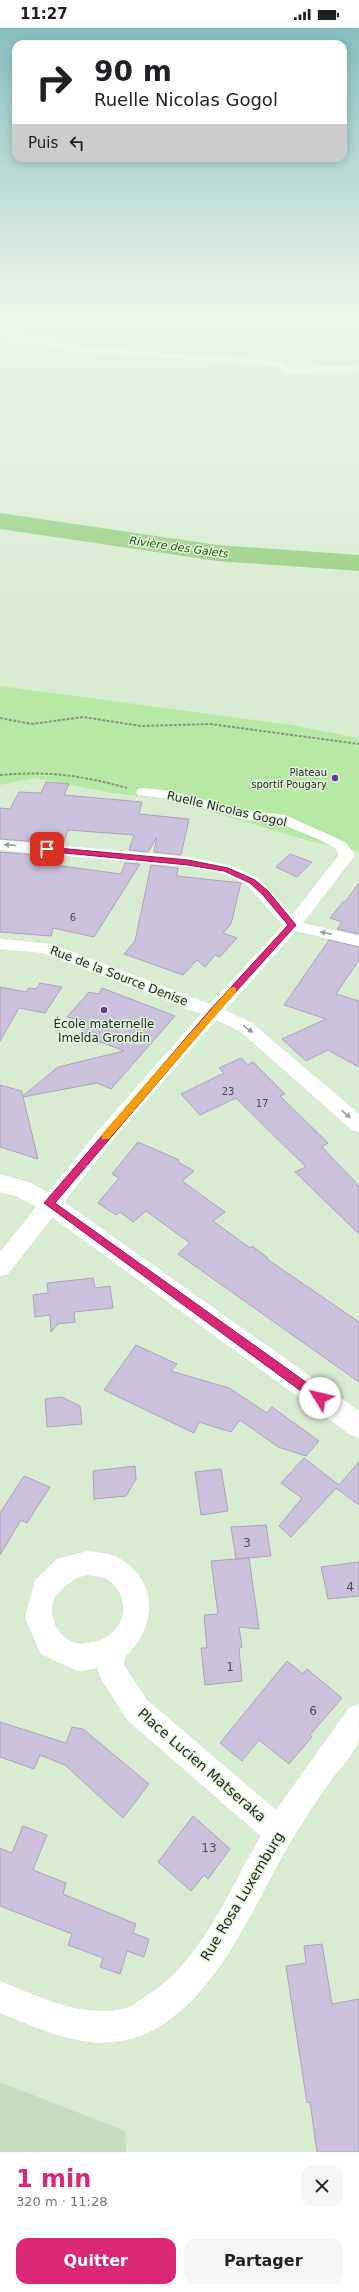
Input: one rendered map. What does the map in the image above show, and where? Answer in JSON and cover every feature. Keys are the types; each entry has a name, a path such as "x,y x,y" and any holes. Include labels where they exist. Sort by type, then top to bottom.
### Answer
{"street":[{"name":"Ruelle Nicolas Gogol","path":"0,1268 49,1203 213,1012 292,925 335,872 353,856 340,845 325,837 280,818 245,815 171,795 143,792"},
{"path":"0,844 188,862 226,869 252,881 265,893 292,925 359,941"},
{"name":"Rue de la Source Denise","path":"0,944 46,948 213,1012 246,1027 359,1125"},
{"path":"0,1183 23,1189 49,1203 359,1426"},
{"name":"Place Lucien Matseraka","path":"110,1652 111,1669 137,1710 279,1832"},
{"name":"Rue Rosa Luxemburg","path":"0,1997 53,2019 93,2026 126,2024 154,2011 180,1991 211,1953 279,1832 359,1718"}],"path":[{"path":"0,718 32,724 83,717 141,726 210,724 359,744"},
{"path":"0,775 37,772 86,777 143,792"}],"shaded area":[{"path":"0,2082 125,2131 126,2152 0,2152"}],"green space":[{"path":"0,686 291,725 359,738 359,851 313,842 168,799 112,793 34,778 0,785"}],"building":[{"path":"46,782 69,784 64,795 142,802 139,814 189,819 181,855 154,852 157,837 148,852 129,850 134,835 68,830 63,844 0,839 0,808 10,809 19,792 41,793"},
{"path":"0,852 58,857 54,865 121,874 125,863 140,864 94,937 53,928 51,936 0,932"},
{"path":"290,854 312,862 297,877 276,867"},
{"path":"151,865 178,868 177,876 241,883 231,924 223,933 237,938 220,957 215,955 205,967 197,960 183,975 124,954 135,941"},
{"path":"359,883 359,934 337,929 342,922 330,918 343,902 345,902"},
{"path":"329,940 359,947 359,960 336,994 359,1001 359,1067 328,1050 306,1061 282,1039 326,1019 284,1005"},
{"path":"40,983 62,987 45,1013 19,1008 0,1041 0,987 26,992 29,988 36,989"},
{"path":"102,988 175,1016 111,1089 97,1083 23,1097 38,1159 0,1147 0,1085 22,1091 23,1096 58,1067 124,1051 80,1034 86,1021 67,1017 89,992 99,994"},
{"path":"241,1058 248,1065 253,1062 285,1094 280,1096 328,1143 322,1147 359,1186 359,1234 295,1172 306,1167 236,1098 200,1115 181,1094 224,1073 219,1068"},
{"path":"138,1142 179,1160 178,1162 194,1171 182,1181 225,1212 213,1221 250,1248 252,1246 268,1258 267,1259 359,1322 359,1382 178,1254 190,1243 146,1211 133,1222 120,1212 116,1215 98,1203 119,1178 112,1174"},
{"path":"93,1278 95,1288 110,1286 113,1308 74,1312 75,1322 58,1324 51,1332 50,1315 35,1317 33,1295 48,1293 47,1283"},
{"path":"136,1345 177,1364 171,1371 229,1388 267,1413 272,1407 319,1441 306,1456 278,1447 240,1420 231,1432 199,1422 194,1433 104,1390"},
{"path":"62,1397 80,1406 82,1424 47,1427 45,1399"},
{"path":"304,1458 339,1485 359,1462 359,1505 336,1488 291,1537 279,1526 302,1498 281,1483"},
{"path":"135,1466 136,1479 126,1496 94,1499 93,1471"},
{"path":"221,1469 228,1511 201,1515 195,1472"},
{"path":"24,1476 50,1487 27,1523 21,1520 0,1555 0,1513"},
{"path":"266,1525 271,1556 236,1559 231,1527"},
{"path":"249,1558 259,1629 239,1627 242,1647 239,1648 242,1681 205,1685 201,1648 207,1648 204,1615 218,1614 211,1561"},
{"path":"359,1562 359,1596 328,1599 321,1567"},
{"path":"287,1661 303,1674 307,1669 342,1698 310,1735 312,1737 289,1764 259,1740 242,1761 220,1743"},
{"path":"0,1722 66,1743 72,1727 83,1729 149,1784 123,1818 65,1765 40,1755 34,1769 0,1757"},
{"path":"193,1816 230,1849 208,1879 204,1875 191,1891 158,1862"},
{"path":"23,1826 47,1835 33,1870 66,1883 63,1894 136,1924 133,1933 149,1939 144,1957 127,1951 120,1974 100,1967 103,1958 68,1945 72,1934 0,1906 0,1848 12,1853"},
{"path":"322,1944 332,2004 359,1999 359,2152 317,2152 310,2102 307,2103 286,1966 306,1963 304,1946"}],"waterway":[{"name":"Rivière des Galets","path":"0,521 217,553 359,563"}],"slow traffic":[{"path":"106,1137 233,990"}],"place":[{"name":"Plateau sportif Pougary","path":"335,778"},
{"name":"École maternelle Imelda Grondin","path":"104,1010"}],"route":[{"path":"47,849 188,862 226,869 252,881 265,893 292,925 213,1012 49,1203 320,1398"}]}
